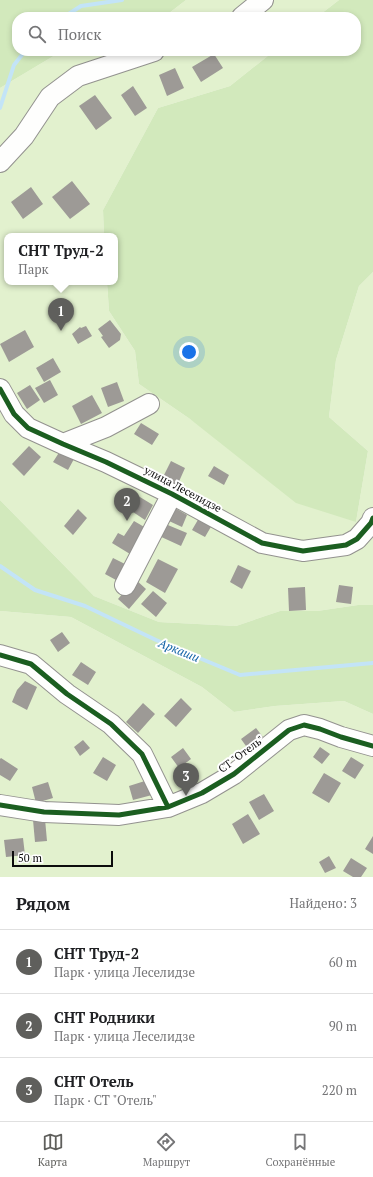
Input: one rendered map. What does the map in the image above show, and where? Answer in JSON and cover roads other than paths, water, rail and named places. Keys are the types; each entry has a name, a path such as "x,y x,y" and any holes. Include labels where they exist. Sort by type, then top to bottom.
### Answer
{"street":[{"path":"248,12 263,0"},
{"path":"0,162 24,136 50,97 78,76 139,56"},
{"name":"улица Леселидзе","path":"0,389 14,414 28,428 106,462 172,494 262,543 303,551 346,545 357,539 372,521"},
{"path":"63,444 106,427 149,404"},
{"path":"125,585 172,494"},
{"path":"0,655 31,664 67,694 111,724 142,754 168,807"},
{"name":"СТ \"Отель\"","path":"0,805 44,812 119,815 168,807 202,793 234,774 289,730 304,725 320,728 341,737 373,746"}],"waterway":[{"path":"72,12 81,6 122,0"},
{"path":"0,108 14,65 21,56"},
{"name":"Аркаши","path":"0,566 35,590 85,606 156,640 240,675 373,663"}],"place":[{"name":"СНТ Труд-2","path":"61,331"},
{"name":"СНТ Родники","path":"127,521"},
{"name":"СНТ Отель","path":"186,796"}]}
